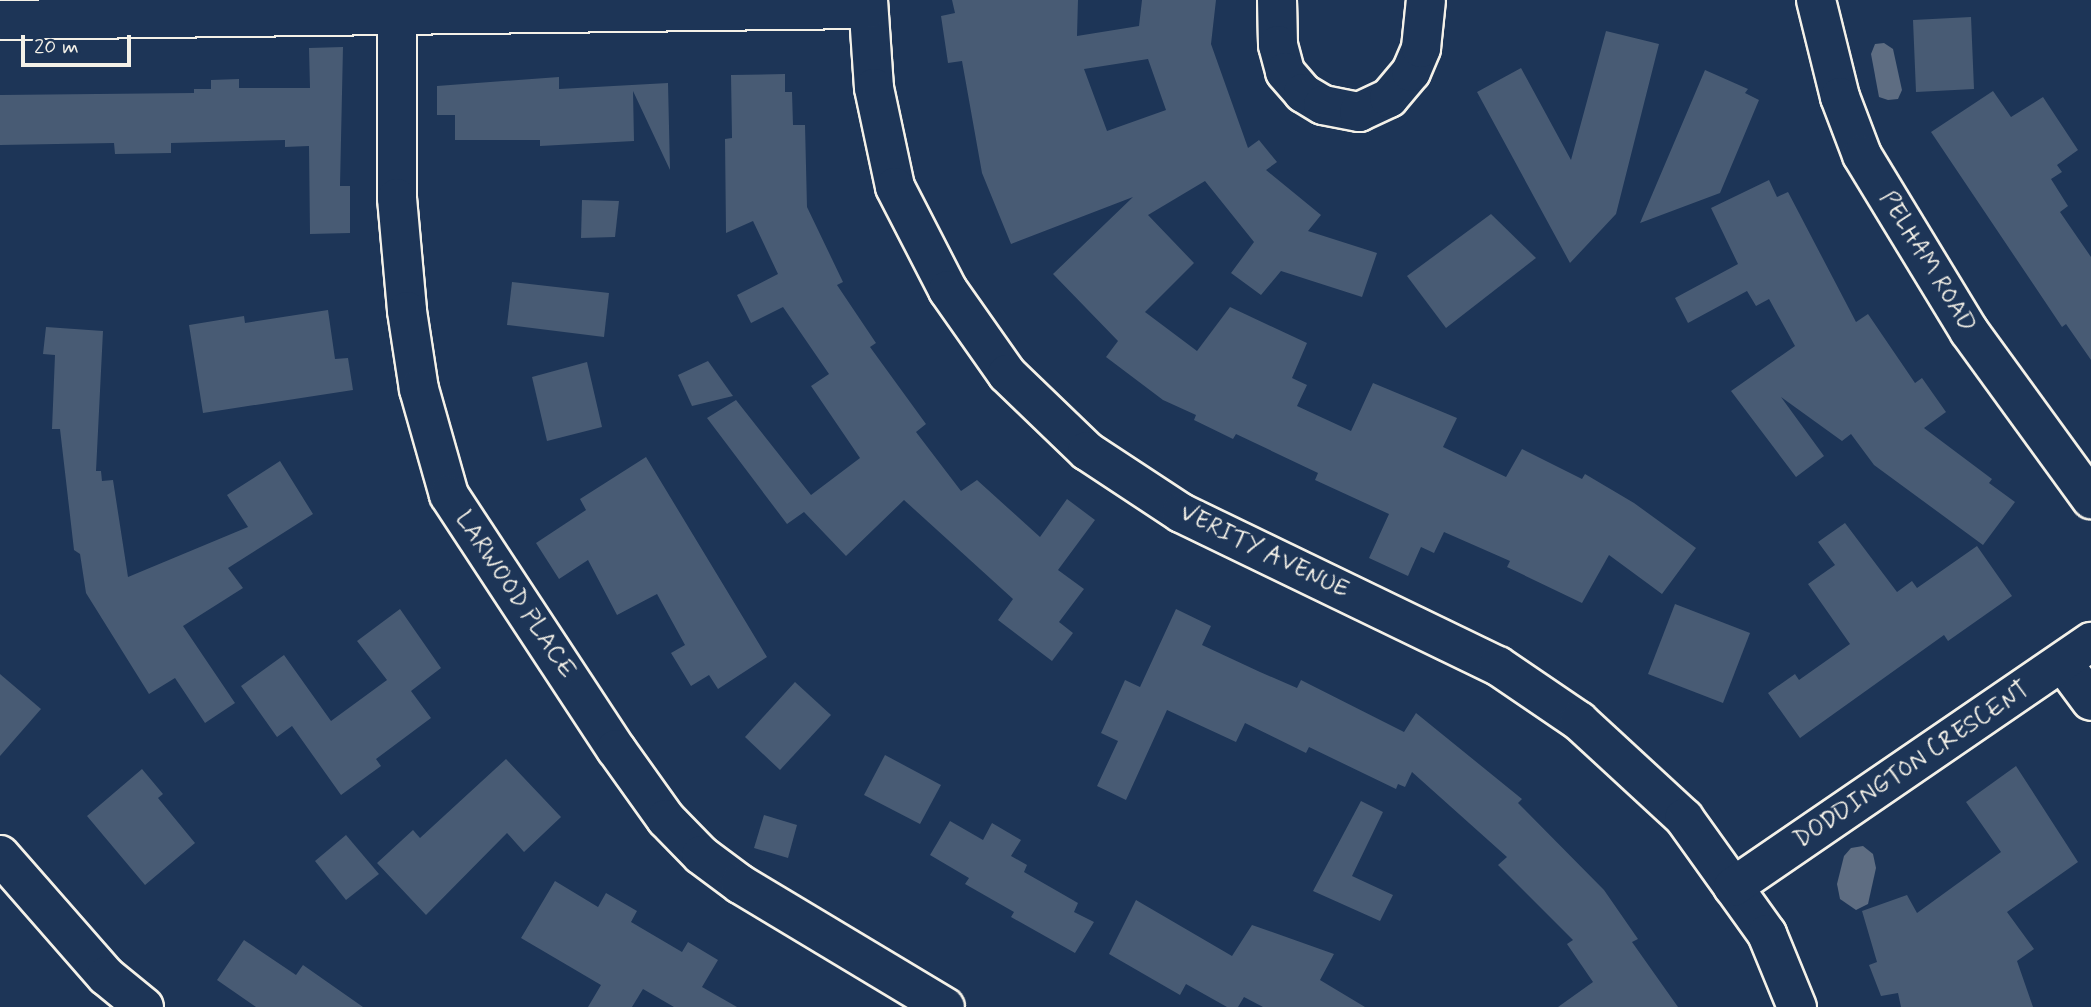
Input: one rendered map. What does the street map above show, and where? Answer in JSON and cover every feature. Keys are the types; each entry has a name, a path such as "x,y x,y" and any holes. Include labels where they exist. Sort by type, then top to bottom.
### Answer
{"street":[{"path":"1277,0 1278,45 1285,72 1303,93 1323,105 1359,111 1389,98 1411,72 1421,48 1426,0"},
{"name":"PELHAM ROAD","path":"1816,0 1840,97 1862,155 1969,331 2091,499"},
{"path":"0,20 868,5"},
{"name":"VERITY AVENUE","path":"868,5 874,88 895,187 948,290 1007,374 1087,451 1181,513 1498,666 1579,721 1684,818 1767,934 1797,1007"},
{"name":"LARWOOD PLACE","path":"397,12 397,198 407,311 419,389 449,495 616,749 666,819 701,855 740,884 945,1007"},
{"path":"2077,653 2091,701"},
{"name":"DODDINGTON CRESCENT","path":"1732,887 2077,653"},
{"path":"0,855 106,976 144,1007"}],"water":[{"path":"1884,43 1893,49 1902,90 1898,99 1879,97 1871,54 1875,44"},
{"path":"1863,846 1873,854 1876,868 1868,904 1856,910 1840,899 1837,884 1844,856 1851,848"}],"building":[{"path":"952,0 1078,0 1077,36 1139,26 1142,0 1216,0 1211,44 1248,148 1259,140 1277,162 1266,170 1321,215 1308,231 1377,253 1362,297 1281,271 1261,295 1231,273 1254,242 1205,181 1148,215 1194,263 1145,312 1197,351 1230,307 1307,343 1292,378 1307,385 1297,406 1351,431 1373,383 1457,418 1443,447 1506,477 1522,449 1582,479 1585,474 1634,503 1696,548 1662,594 1609,555 1582,603 1507,567 1510,561 1444,532 1434,553 1421,547 1408,576 1369,558 1389,514 1315,480 1318,473 1236,434 1233,439 1194,420 1196,415 1163,400 1106,357 1118,341 1053,274 1133,197 1011,244 982,173 962,61 948,63 941,16 955,13","holes":["1148,59 1166,110 1107,131 1084,69"]},
{"path":"1971,17 1974,89 1916,92 1913,20"},
{"path":"1606,31 1659,44 1616,214 1570,263 1477,92 1521,68 1571,160"},
{"path":"343,47 340,186 350,186 350,233 310,234 309,146 285,147 285,140 171,143 171,153 115,154 114,143 0,145 0,95 194,93 194,89 211,89 211,80 239,79 239,88 310,88 309,48"},
{"path":"1705,70 1748,89 1745,93 1759,100 1720,193 1640,223"},
{"path":"785,74 785,92 792,92 793,125 805,125 807,207 843,282 837,285 876,343 870,347 926,424 916,432 961,491 977,480 1040,537 1067,499 1095,520 1058,570 1084,589 1059,622 1073,633 1052,661 998,620 1013,599 904,500 846,556 804,512 787,524 707,418 736,400 811,495 860,458 811,386 829,374 783,307 751,323 737,295 778,274 753,221 726,233 725,139 732,138 731,75"},
{"path":"559,77 559,89 668,83 670,170 633,91 634,141 540,146 540,140 455,140 455,115 437,115 437,86"},
{"path":"1993,91 2011,117 2043,97 2078,150 2057,165 2062,172 2051,179 2068,206 2060,212 2091,257 2091,360 2066,324 2062,327 1931,132"},
{"path":"1769,180 1777,197 1788,192 1856,322 1868,314 1915,383 1922,378 1946,412 1924,428 1992,479 1989,483 2015,502 1983,545 1874,465 1851,434 1842,441 1781,397 1824,456 1796,477 1731,391 1795,346 1769,299 1756,306 1747,291 1688,323 1675,298 1738,264 1711,208"},
{"path":"582,200 619,201 615,237 581,238"},
{"path":"1491,214 1536,258 1446,328 1407,276"},
{"path":"512,282 609,293 604,337 507,325"},
{"path":"328,310 335,359 348,358 353,390 203,413 189,325 244,316 245,323"},
{"path":"46,327 103,331 96,471 101,471 102,481 113,480 128,577 248,527 227,495 280,461 313,514 228,568 243,588 183,626 235,703 205,723 175,678 149,694 86,593 80,554 74,550 60,429 52,429 55,355 43,354"},
{"path":"708,361 733,396 692,406 678,375"},
{"path":"587,362 602,427 547,441 532,377"},
{"path":"646,457 767,657 718,689 709,675 691,686 671,653 685,645 657,594 617,615 588,560 559,579 536,543 586,510 580,499"},
{"path":"1845,523 1897,592 1912,581 1917,588 1977,546 2012,596 1948,641 1944,635 1800,738 1768,693 1795,674 1799,680 1850,644 1808,584 1835,565 1818,542"},
{"path":"1675,604 1750,633 1723,703 1648,674"},
{"path":"400,609 441,668 411,691 431,718 376,759 381,766 341,795 292,726 277,737 241,686 284,655 331,721 387,680 357,641"},
{"path":"1176,609 1211,626 1202,645 1260,672 1297,688 1301,680 1404,732 1416,713 1522,799 1518,803 1604,890 1638,939 1632,942 1678,1007 1558,1007 1593,982 1567,944 1573,940 1498,865 1507,857 1412,772 1405,787 1398,784 1396,789 1309,747 1306,753 1245,723 1236,742 1167,710 1126,800 1097,786 1118,741 1101,733 1125,680 1140,687"},
{"path":"0,674 41,709 0,756"},
{"path":"795,682 831,715 780,770 745,737"},
{"path":"885,755 941,785 920,824 864,795"},
{"path":"506,759 561,817 524,852 507,833 426,915 377,863 413,830 420,838"},
{"path":"2016,766 2078,862 2007,912 2034,949 2017,961 2033,1007 1901,1007 1898,993 1881,996 1869,965 1877,962 1862,911 1907,895 1917,913 2001,852 1966,802"},
{"path":"142,769 163,794 158,798 195,843 145,885 87,816"},
{"path":"1361,801 1383,812 1352,876 1393,895 1380,921 1313,891"},
{"path":"764,815 797,825 788,858 754,848"},
{"path":"950,821 983,840 992,823 1021,840 1011,856 1027,865 1024,872 1078,903 1074,912 1094,922 1075,953 1011,917 1014,912 965,884 969,878 930,855"},
{"path":"346,835 379,874 346,900 315,861"},
{"path":"555,881 598,907 606,893 637,911 631,922 682,952 688,942 718,960 702,987 737,1007 674,1007 643,989 632,1007 588,1007 601,985 521,938"},
{"path":"1136,900 1232,956 1252,925 1334,954 1320,980 1365,1007 1263,1007 1244,997 1238,1007 1227,1007 1186,984 1180,995 1109,954"},
{"path":"244,940 296,975 303,965 363,1007 256,1007 217,980"}]}
